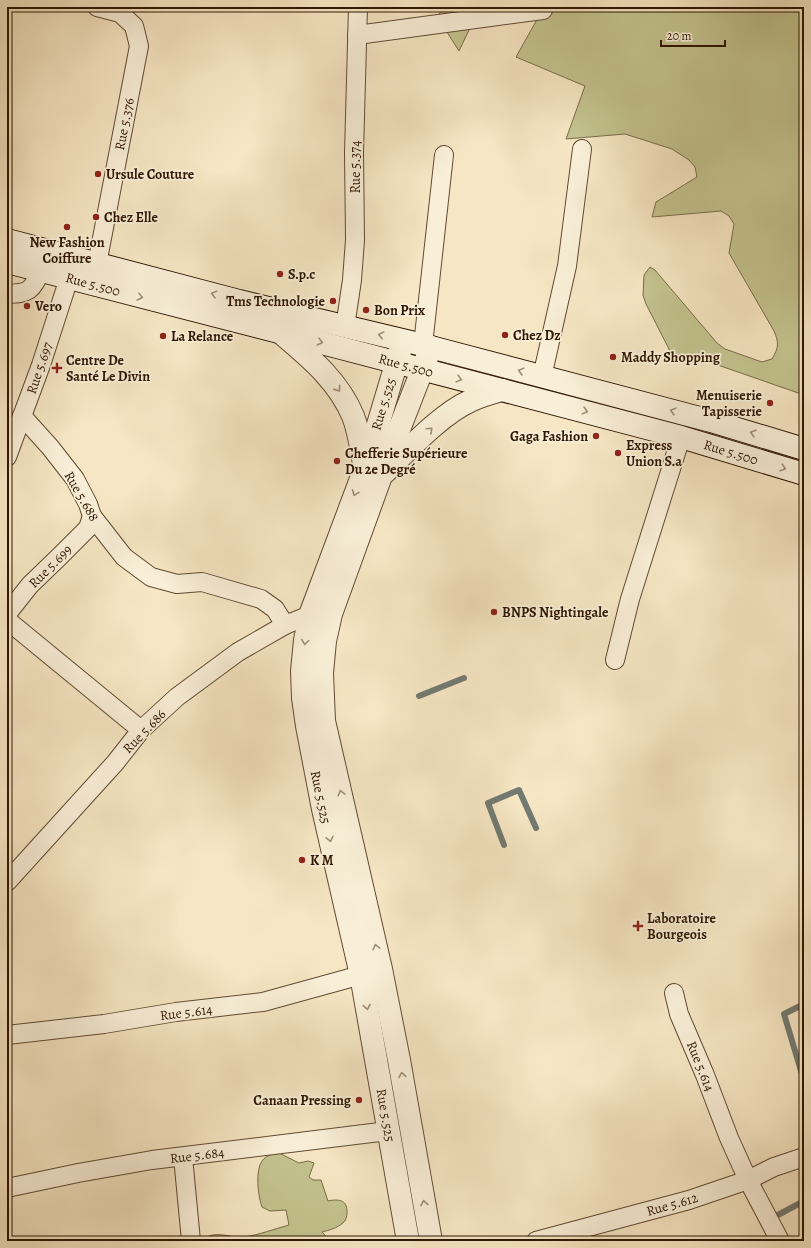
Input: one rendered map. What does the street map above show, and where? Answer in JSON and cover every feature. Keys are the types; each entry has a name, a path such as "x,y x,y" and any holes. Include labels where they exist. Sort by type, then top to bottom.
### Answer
{"street":[{"name":"Rue 5.376","path":"97,7 120,13 134,26 139,46 97,264"},
{"name":"Rue 5.374","path":"345,327 356,240 354,153 358,7"},
{"path":"357,35 543,10"},
{"path":"542,376 567,266 582,149"},
{"path":"427,346 444,155"},
{"name":"Rue 5.500","path":"7,240 542,376 711,421 804,449"},
{"name":"Rue 5.500","path":"7,262 681,437 804,474"},
{"path":"7,294 26,292 34,286 41,271"},
{"name":"Rue 5.697","path":"7,457 69,278"},
{"path":"281,332 325,372 340,391 353,416 373,472 451,413 469,402 502,390"},
{"name":"Rue 5.525","path":"402,340 373,472 331,614 325,641 322,673 324,721 381,969 399,1060 431,1241"},
{"name":"Rue 5.525","path":"408,1241 361,975 323,809 306,719 303,698 302,671 305,640 310,615 373,472 423,369 427,346"},
{"name":"Rue 5.688","path":"22,416 50,447 75,479 88,504 92,516 124,557 151,577 177,584 202,582 261,599 275,609 285,625"},
{"path":"615,660 630,599 681,437"},
{"name":"Rue 5.699","path":"7,614 30,585 88,528 92,516"},
{"name":"Rue 5.686","path":"7,882 115,763 141,730 177,697 238,652 285,625 310,615"},
{"path":"7,620 141,730"},
{"name":"Rue 5.614","path":"7,1035 104,1024 176,1012 263,1002 361,975"},
{"name":"Rue 5.614","path":"674,993 679,1014 705,1075 729,1138 748,1180 780,1241"},
{"name":"Rue 5.684","path":"7,1188 152,1160 388,1131"},
{"path":"183,1157 190,1241"},
{"name":"Rue 5.612","path":"536,1241 689,1200 748,1180 774,1167 804,1157"}],"green space":[{"path":"442,7 480,7 459,51 438,18"},
{"path":"544,7 804,7 804,395 712,363 671,353 646,304 643,295 644,275 650,267 655,270 717,343 725,349 762,362 772,359 777,348 777,339 774,331 729,253 734,224 729,216 721,211 652,217 656,202 697,177 695,167 689,160 672,149 625,134 566,139 585,86 516,57"},
{"path":"279,1153 299,1163 308,1161 314,1163 309,1177 313,1180 321,1180 328,1201 338,1200 343,1202 347,1207 346,1218 341,1225 331,1230 322,1232 330,1241 203,1241 212,1235 244,1237 289,1225 286,1210 270,1211 262,1207 258,1190 258,1171 262,1161 272,1154"}],"waterway":[{"path":"803,7 804,12"},
{"path":"419,696 464,678"},
{"path":"504,845 488,803 519,790 536,828"},
{"path":"804,802 802,820 804,821"},
{"path":"804,1004 784,1014 804,1081"},
{"path":"776,1216 804,1201"}],"place":[{"name":"Ursule Couture","path":"98,174"},
{"name":"Chez Elle","path":"96,217"},
{"name":"New Fashion Coiffure","path":"67,227"},
{"name":"S.p.c","path":"280,274"},
{"name":"Tms Technologie","path":"333,301"},
{"name":"Vero","path":"27,306"},
{"name":"Bon Prix","path":"366,310"},
{"name":"Chez Dz","path":"505,335"},
{"name":"La Relance","path":"163,336"},
{"name":"Maddy Shopping","path":"613,357"},
{"name":"Centre De Santé Le Divin","path":"57,368"},
{"name":"Menuiserie Tapisserie","path":"770,403"},
{"name":"Gaga Fashion","path":"596,436"},
{"name":"Express Union S.a","path":"618,453"},
{"name":"Chefferie Supérieure Du 2e Degré","path":"337,461"},
{"name":"BNPS Nightingale","path":"494,612"},
{"name":"K M","path":"302,860"},
{"name":"Laboratoire Bourgeois","path":"638,926"},
{"name":"Canaan Pressing","path":"359,1100"}]}
